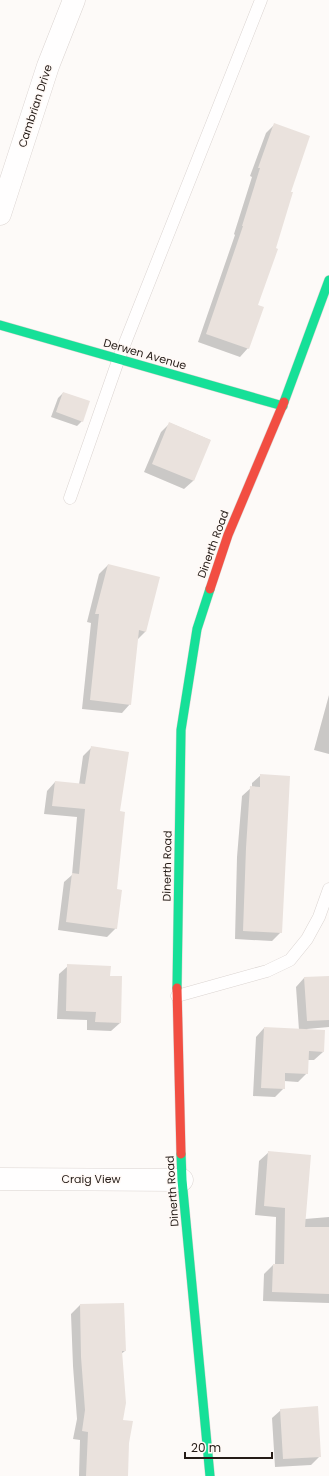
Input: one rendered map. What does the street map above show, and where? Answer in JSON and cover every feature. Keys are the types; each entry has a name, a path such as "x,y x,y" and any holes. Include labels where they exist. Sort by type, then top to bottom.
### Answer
{"street":[{"name":"Cambrian Drive","path":"0,214 48,66 74,0"},
{"name":"Dinerth Road","path":"210,1476 182,1180 177,996 181,730 197,629 228,535 283,406 329,280"},
{"name":"Derwen Avenue","path":"0,325 283,406"},
{"name":"Craig View","path":"0,1179 182,1180"}],"lane":[{"path":"70,498 119,358 261,0"},
{"path":"177,996 267,971 290,960 307,939 319,917 329,889"}],"building":[{"path":"274,123 310,136 291,192 293,192 276,248 278,249 258,305 264,307 249,349 206,334 243,226 260,168 258,168"},
{"path":"63,392 90,401 83,422 56,412"},
{"path":"169,422 211,440 194,481 152,464"},
{"path":"108,564 160,577 146,632 139,630 131,705 90,700 99,614 95,614"},
{"path":"91,746 129,752 120,811 125,812 117,889 122,890 117,929 66,922 72,873 79,874 85,809 52,806 55,781 85,784"},
{"path":"260,774 290,776 282,933 243,931 250,786 260,787"},
{"path":"67,964 111,966 110,976 122,976 121,1023 95,1022 96,1012 66,1011"},
{"path":"329,976 329,1020 307,1021 304,977"},
{"path":"264,1027 325,1030 324,1052 309,1051 308,1074 285,1073 285,1089 261,1088"},
{"path":"268,1151 311,1155 305,1227 329,1227 329,1294 272,1292 273,1264 284,1264 285,1208 264,1206"},
{"path":"124,1303 126,1351 122,1351 126,1403 123,1420 133,1421 129,1443 128,1476 86,1476 88,1432 82,1431 85,1410 81,1357 80,1304"},
{"path":"318,1406 321,1457 283,1459 280,1409"}],"traffic: fast":[{"path":"284,402 329,280"},
{"path":"0,325 283,406"},
{"path":"177,988 181,730 197,629 210,589"},
{"path":"181,1154 182,1180 210,1476"}],"traffic: jam":[{"path":"210,589 228,535 284,402"},
{"path":"177,988 181,1154"}]}
